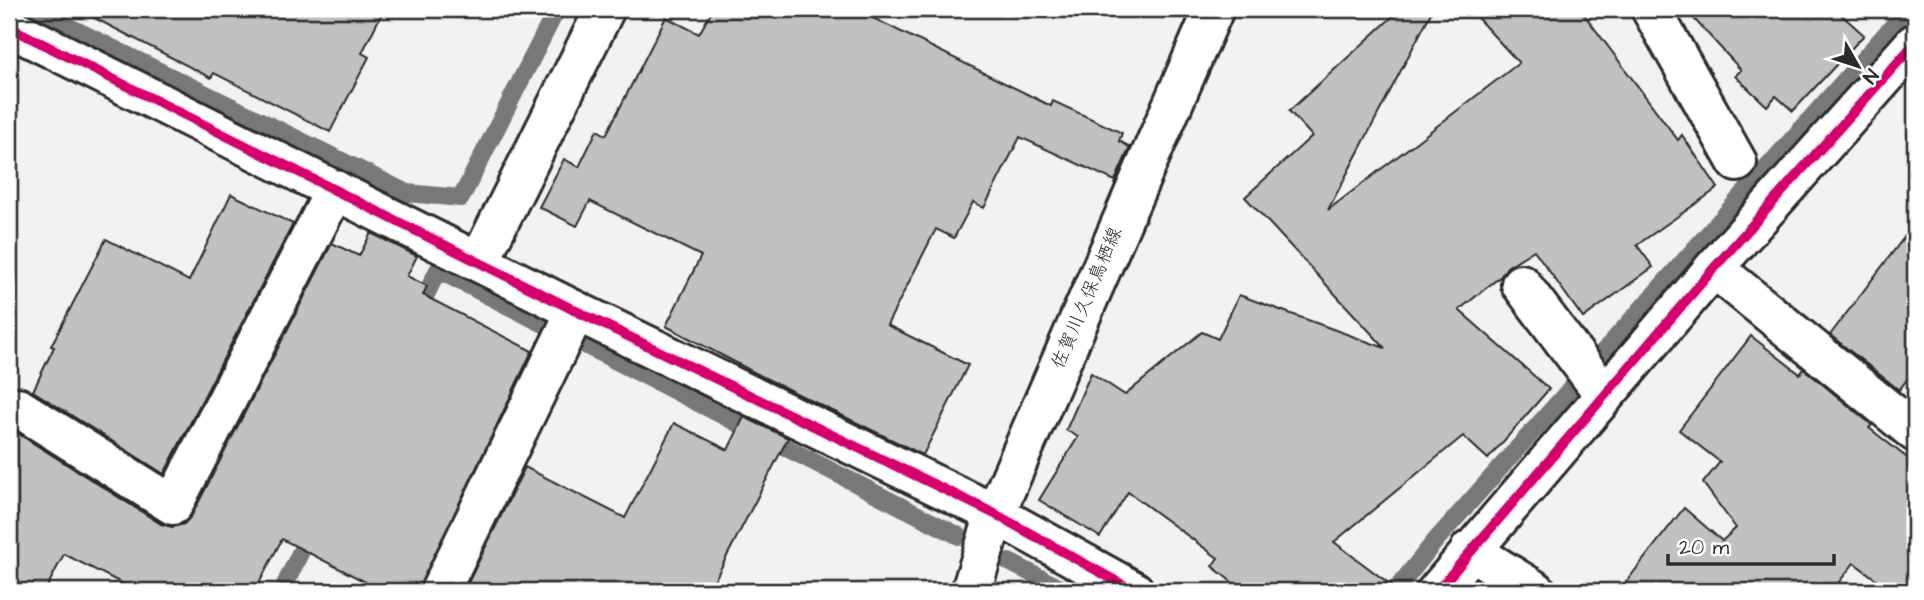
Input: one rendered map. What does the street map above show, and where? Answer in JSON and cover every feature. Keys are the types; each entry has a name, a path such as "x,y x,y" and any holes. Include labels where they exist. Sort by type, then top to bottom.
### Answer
{"street":[{"path":"479,262 605,9"},
{"name":"佐賀川久保鳥栖線","path":"971,591 995,514 1214,9"},
{"path":"1651,9 1737,162"},
{"path":"9,27 576,311 995,514 1134,591"},
{"path":"1437,591 1604,394 1915,43"},
{"path":"17,407 173,505 335,190"},
{"path":"1714,268 1915,432"},
{"path":"1521,284 1604,394"},
{"path":"440,591 576,311"},
{"path":"1470,550 1536,591"}],"building":[{"path":"77,9 384,9 362,53 369,57 330,132 214,73 211,78"},
{"path":"713,9 855,9 1051,106 1053,101 1122,133 1119,141 1130,147 1115,181 1020,137 984,208 973,202 954,238 936,229 887,325 968,365 923,455 666,326 701,256 590,201 577,226 539,207 564,159 579,167 597,130 606,135 666,17 699,34"},
{"path":"1401,9 1433,9 1328,210 1519,63 1469,9 1580,9 1678,140 1682,135 1718,188 1637,245 1653,267 1583,318 1534,250 1507,267 1501,276 1459,310 1549,389 1488,459 1463,436 1334,542 1399,591 1243,591 1212,566 1218,558 1128,492 1100,537 1039,500 1078,437 1066,430 1091,373 1125,395 1202,332 1218,339 1239,295 1385,348 1245,197 1312,136 1289,111"},
{"path":"1685,9 1835,9 1864,35 1793,111 1776,96 1767,106 1735,76 1741,70"},
{"path":"231,194 293,224 164,474 33,391 54,347 51,346 106,239 189,281"},
{"path":"1915,223 1915,369 1899,390 1830,335"},
{"path":"371,233 417,256 407,276 427,286 423,295 532,351 418,591 383,591 282,539 255,591 137,591 64,554 45,591 9,591 9,442 14,431 161,524 172,527 184,524 192,515 332,243 359,256"},
{"path":"1751,336 1800,374 1804,369 1872,425 1869,428 1915,464 1915,591 1892,591 1854,563 1832,591 1619,591 1684,508 1722,541 1736,528 1703,483 1720,462 1679,430"},
{"path":"744,417 788,438 709,591 464,591 525,467 625,518 674,423 728,450"}],"waterway":[{"path":"33,9 407,193 461,198 557,9"},
{"path":"1395,591 1436,540 1908,9"},
{"path":"415,317 438,270 959,536"},
{"path":"282,591 312,528"},
{"path":"1009,562 1066,591"}],"cycle path":[{"path":"9,27 576,311 995,514 1134,591"},
{"path":"1437,591 1714,268 1915,43"}]}
